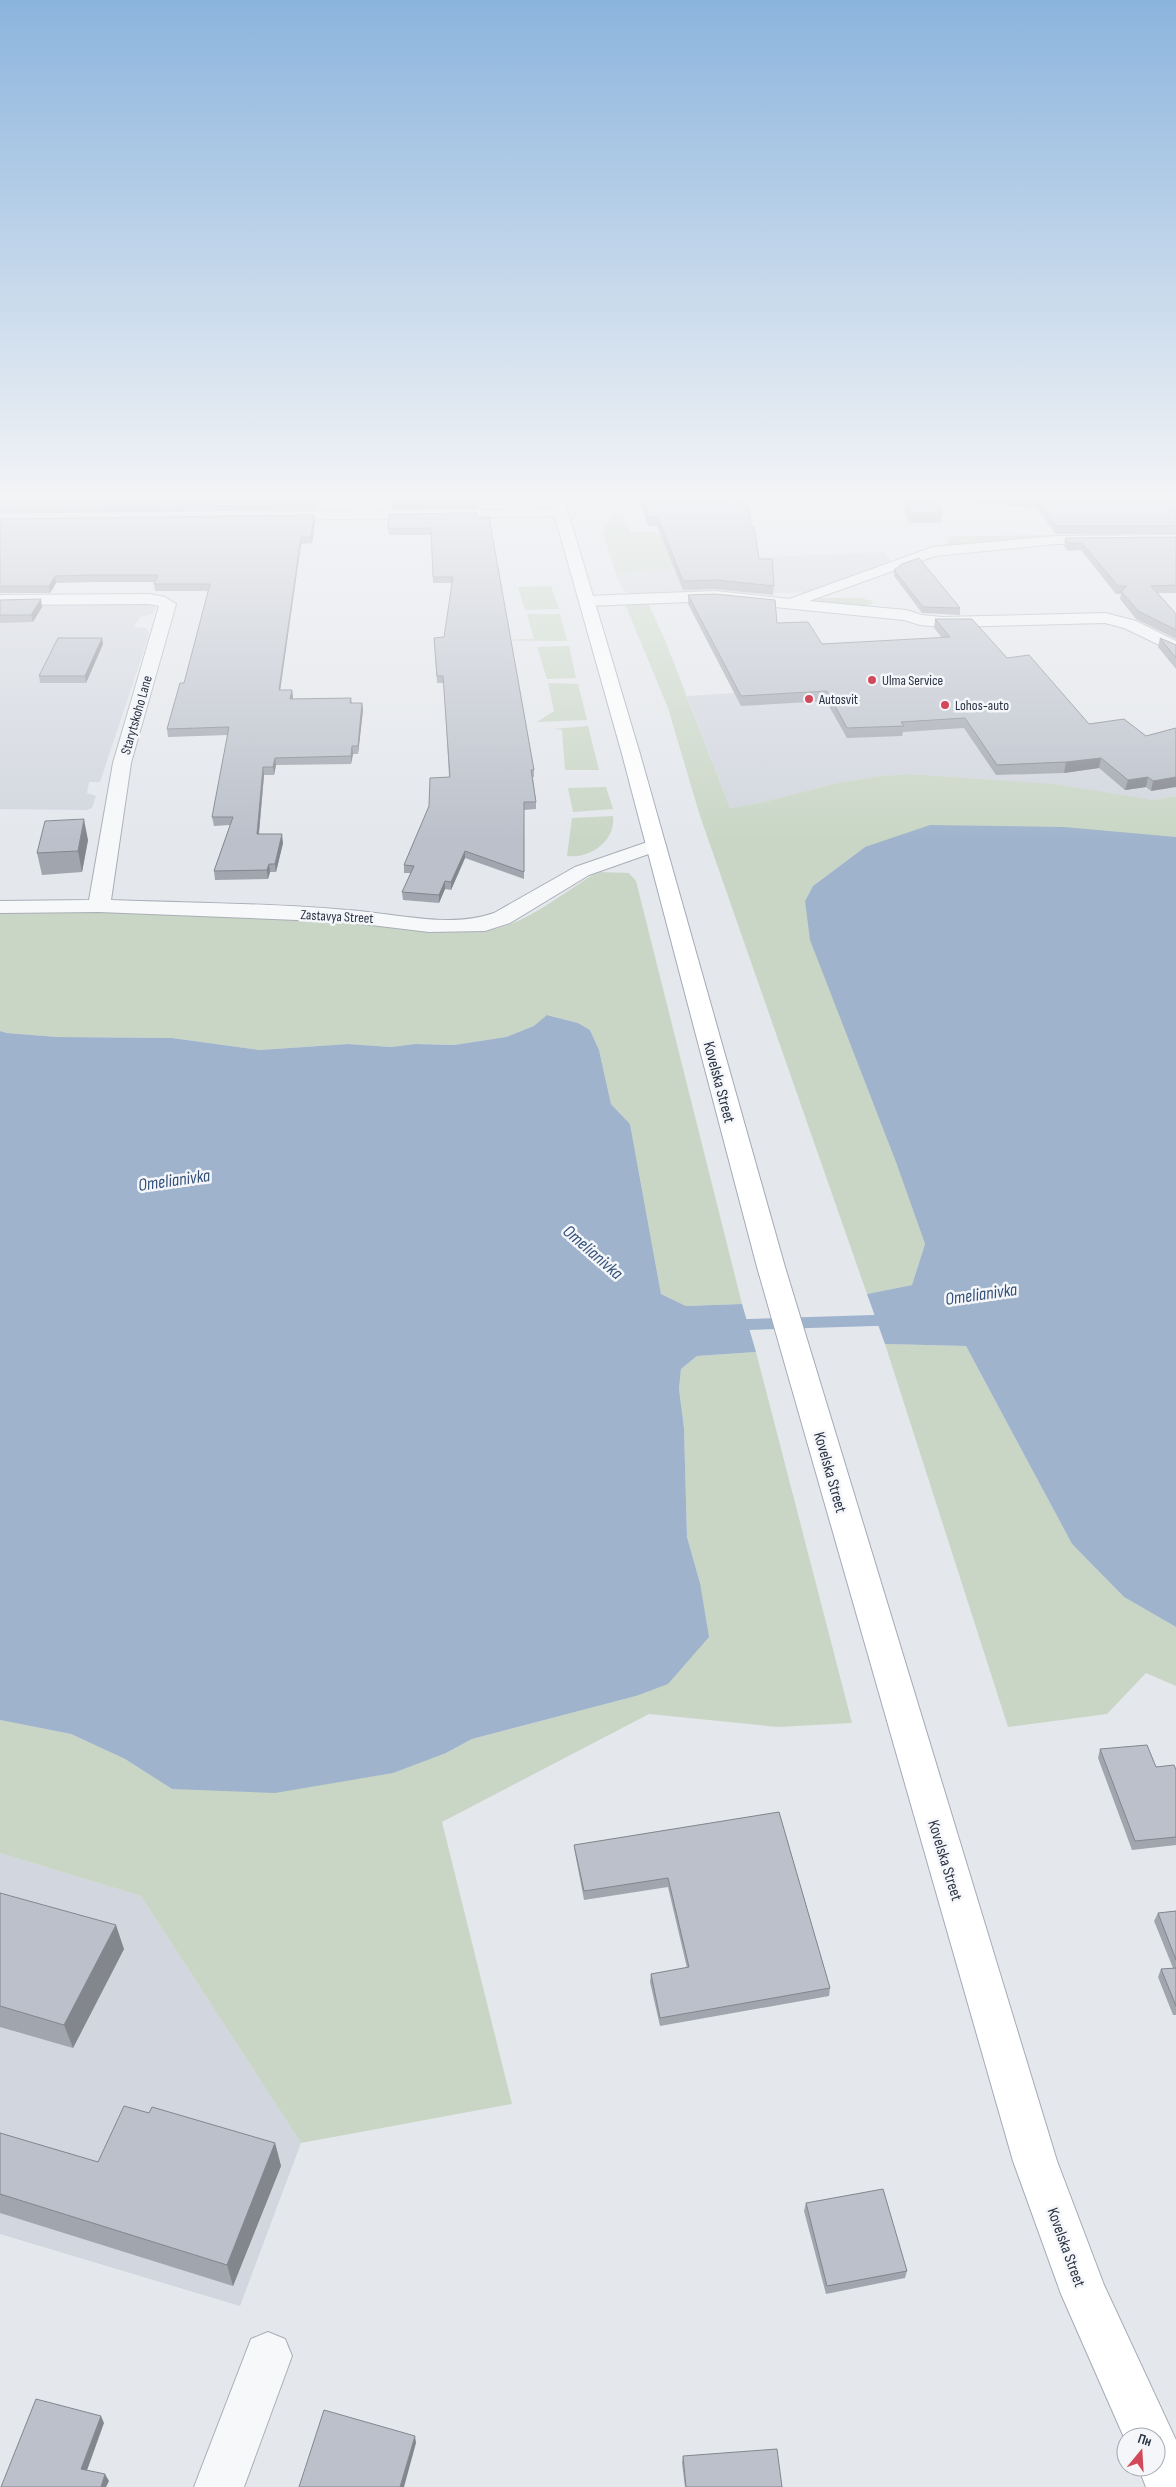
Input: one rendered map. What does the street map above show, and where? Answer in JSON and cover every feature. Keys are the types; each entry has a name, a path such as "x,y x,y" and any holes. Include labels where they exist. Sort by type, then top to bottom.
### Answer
{"main road":[{"name":"Kovelska Street","path":"589,608 656,844 771,1267 1035,2161 1084,2294 1144,2427"},
{"path":"1166,2474 1172,2487"}],"street":[{"name":"Starytskoho Lane","path":"99,906 122,763 167,608"},
{"path":"843,608 906,615 912,620 942,622 1105,618 1130,624 1176,648"},
{"name":"Zastavya Street","path":"0,907 99,906 346,916 429,925 459,926 486,924 502,918 582,871 656,844"},
{"path":"219,2487 268,2356"}],"shaded area":[{"path":"0,608 155,608 153,614 140,617 134,627 146,628 149,632 148,638 100,782 89,782 87,793 96,796 92,808 86,810 0,809"},
{"path":"824,687 1176,766 1176,796 1153,800 996,780 910,774 879,776 837,783 764,802 730,808 687,696"},
{"path":"0,1853 141,1896 301,2143 240,2306 0,2234"}],"green space":[{"path":"524,608 559,609 525,610"},
{"path":"627,608 650,608 665,640 730,808 764,802 837,783 879,776 910,774 1053,784 1153,800 1176,796 1176,868 865,847 813,886 805,901 925,1244 912,1285 867,1294 700,816 668,708"},
{"path":"527,614 560,614 567,641 472,640 534,639"},
{"path":"569,646 576,678 547,679 537,647"},
{"path":"548,683 578,684 587,720 537,722 554,711"},
{"path":"588,726 599,770 565,770 562,730 553,729"},
{"path":"606,787 613,809 573,812 568,788"},
{"path":"613,816 613,825 610,833 600,846 585,854 567,856 572,818"},
{"path":"600,872 629,873 636,881 742,1304 686,1306 661,1294 630,1124 611,1104 599,1050 590,1030 578,1023 548,1015 535,1026 506,1037 454,1045 415,1044 391,1047 348,1044 260,1050 172,1038 57,1037 0,1031 0,912 132,912 264,916 369,921 437,930 488,930 502,927 529,916"},
{"path":"885,1344 966,1346 1072,1544 1124,1597 1176,1627 1176,1686 1146,1673 1107,1714 1008,1727"},
{"path":"756,1352 852,1723 778,1727 649,1714 442,1822 512,2104 301,2143 141,1896 0,1853 0,1720 71,1734 125,1759 172,1789 446,1753 472,1739 636,1696 700,1583 687,1537 684,1428 679,1389 681,1369 697,1356"}],"water":[{"path":"930,825 1064,827 1176,837 1176,1627 1124,1597 1072,1544 966,1346 885,1344 867,1294 912,1285 925,1244 896,1162 810,940 805,901 813,886 865,847"},
{"path":"547,1015 578,1023 590,1030 599,1050 611,1104 630,1124 661,1294 686,1306 742,1304 756,1352 697,1356 681,1369 679,1389 684,1428 687,1537 700,1583 709,1637 668,1684 636,1696 472,1739 446,1753 393,1773 275,1793 172,1789 125,1759 71,1734 0,1720 0,1031 57,1037 172,1038 260,1050 348,1044 391,1047 415,1044 454,1045 506,1037 534,1026"}],"building":[{"path":"0,608 35,608 31,615 0,615"},
{"path":"204,608 291,608 279,690 292,690 290,699 351,698 350,703 362,703 358,746 352,746 351,756 275,758 273,767 263,767 257,834 282,834 275,864 269,864 267,870 214,871 233,817 212,817 229,727 167,729 180,683 184,683"},
{"path":"448,608 505,608 534,770 531,770 536,802 524,802 524,872 465,851 451,882 445,881 439,895 402,892 414,866 404,865 429,806 430,778 450,777 443,676 437,676 434,638 444,637"},
{"path":"695,608 776,608 777,623 808,622 822,644 950,637 935,619 972,619 1007,658 1029,655 1089,724 1124,719 1146,736 1176,728 1176,777 1153,781 1148,777 1128,780 1101,758 1066,762 997,765 965,718 901,722 904,726 847,728 827,691 741,696"},
{"path":"1136,608 1171,608 1176,614 1176,630"},
{"path":"58,638 102,638 85,676 39,676"},
{"path":"1160,638 1176,645 1176,658"},
{"path":"84,819 78,851 37,853 45,821"},
{"path":"1147,1745 1156,1767 1174,1765 1176,1770 1176,1837 1135,1841 1100,1749"},
{"path":"779,1812 830,1988 660,2018 651,1974 689,1967 668,1878 584,1891 574,1845"},
{"path":"0,1893 116,1925 64,2025 0,2006"},
{"path":"1176,1911 1176,1960 1158,1913"},
{"path":"1176,1968 1176,2006 1161,1969"},
{"path":"124,2106 149,2113 152,2107 275,2143 227,2265 0,2194 0,2133 98,2162"},
{"path":"883,2189 907,2271 827,2286 806,2203"},
{"path":"36,2399 101,2416 81,2469 105,2474 101,2487 1,2487"},
{"path":"324,2410 415,2436 400,2487 299,2487"},
{"path":"777,2449 782,2487 686,2487 683,2456"}],"waterway":[{"name":"Omelianivka","path":"734,1325 890,1320"}],"place":[{"name":"Ulma Service","path":"872,680"},
{"name":"Autosvit","path":"809,699"},
{"name":"Lohos-auto","path":"945,705"}]}
